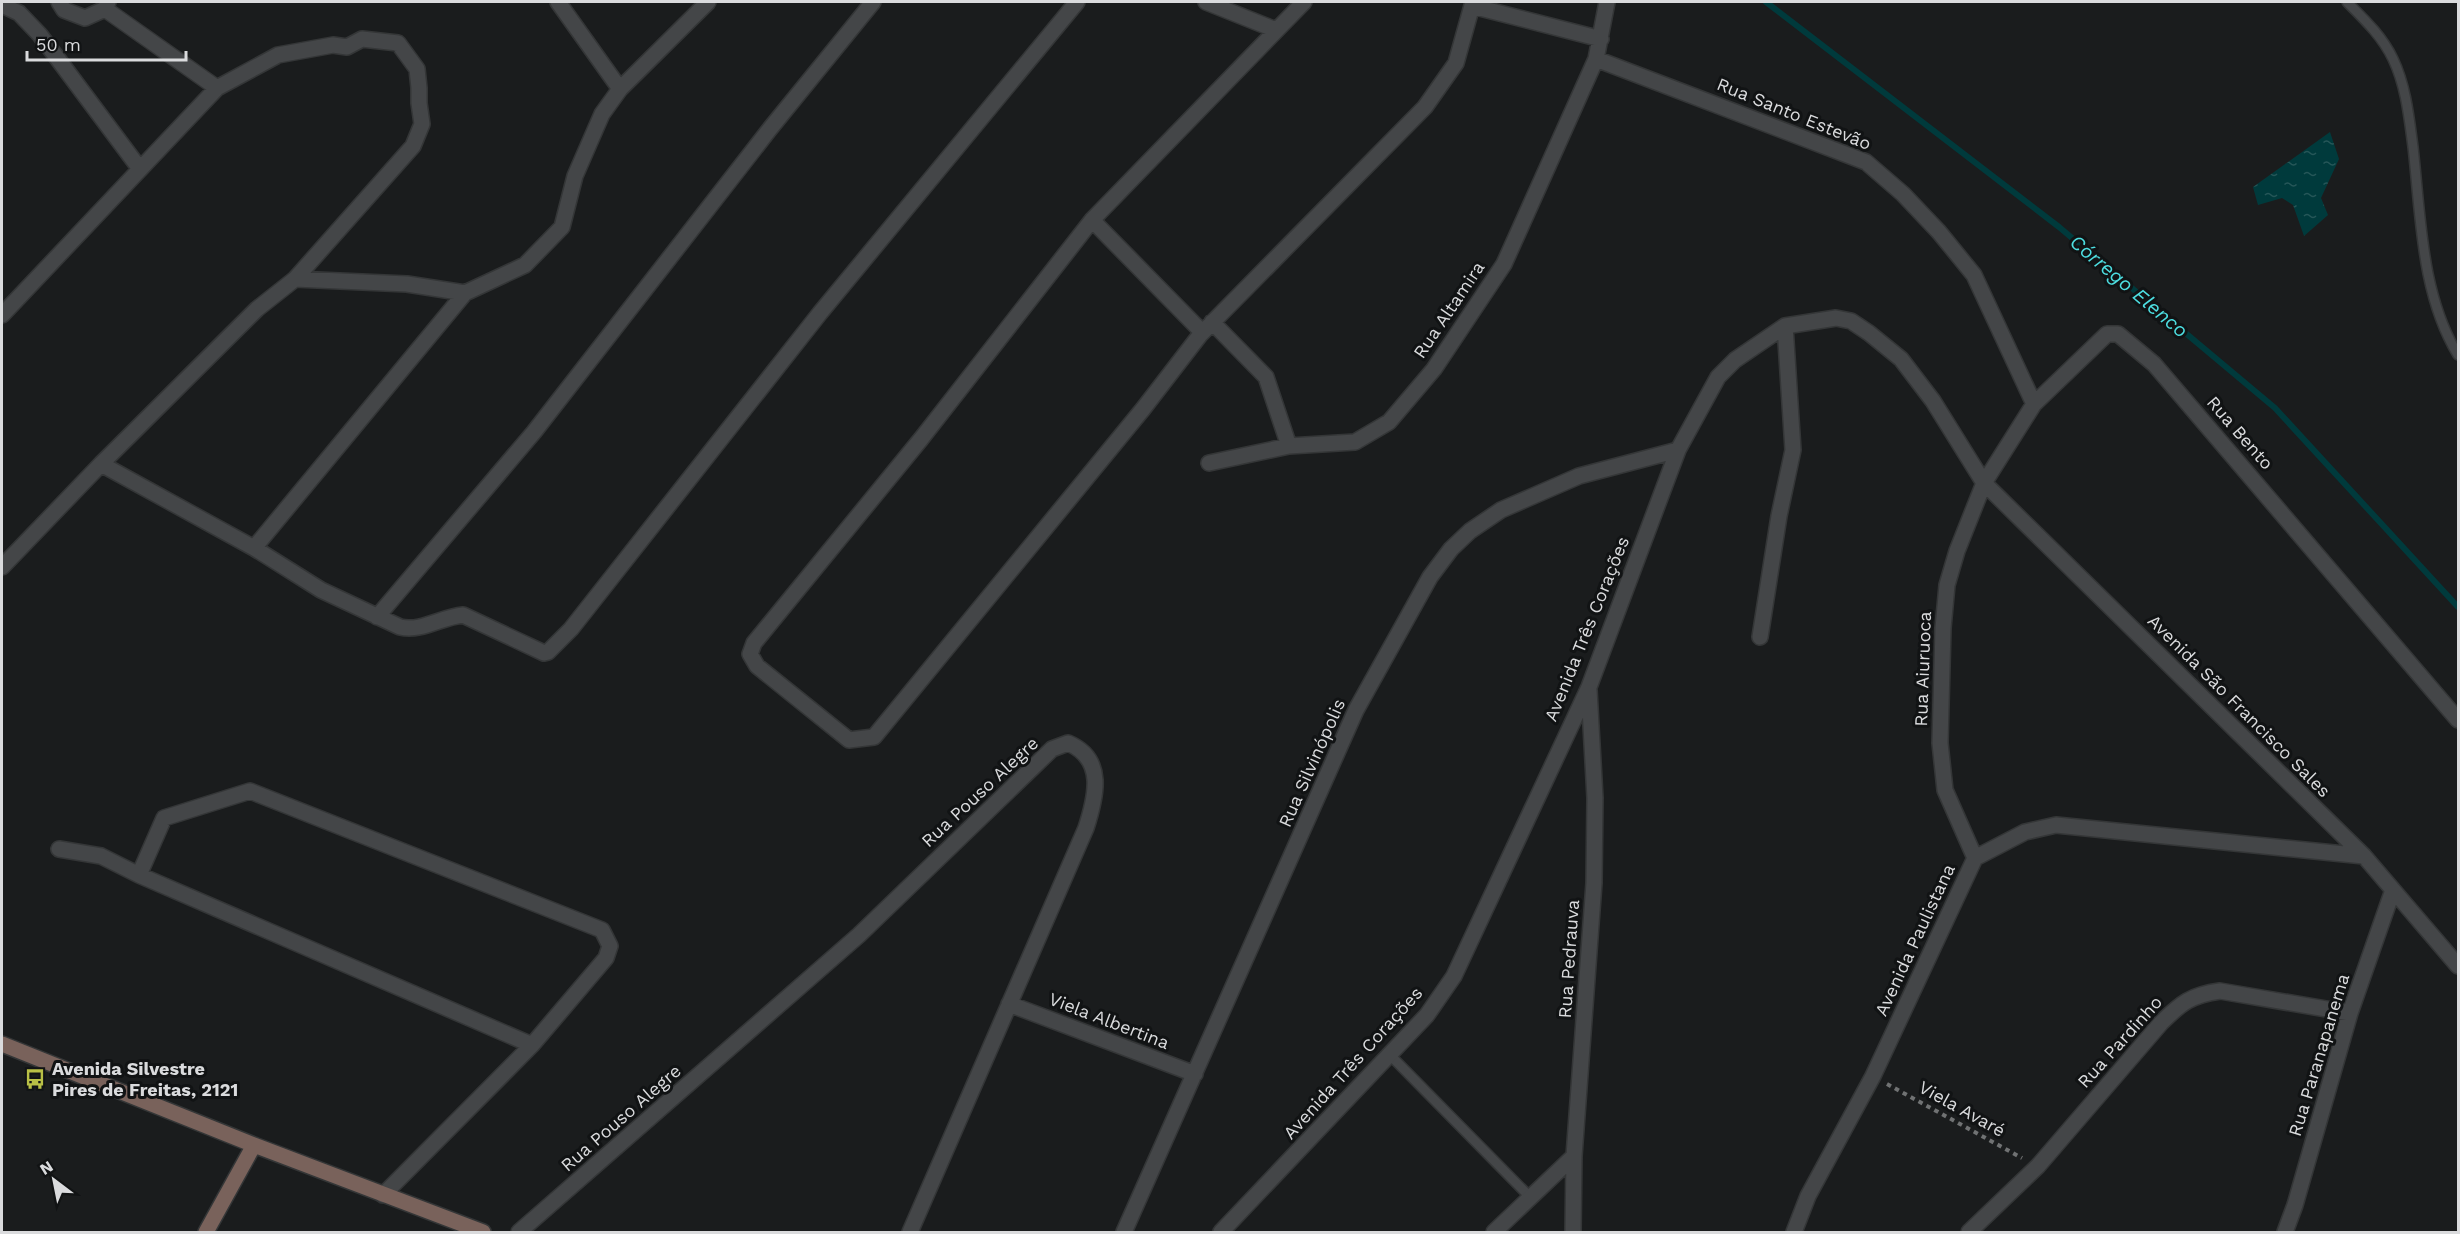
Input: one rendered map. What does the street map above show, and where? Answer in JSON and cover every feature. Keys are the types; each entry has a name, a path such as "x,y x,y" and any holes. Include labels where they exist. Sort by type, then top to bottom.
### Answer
{"main road":[{"path":"2,1044 254,1145 483,1233"},
{"path":"206,1233 254,1145"}],"street":[{"path":"59,2 64,10 85,18 106,5 217,88"},
{"path":"558,2 620,89"},
{"path":"254,548 465,293 525,266 562,227 575,176 602,114 620,89 708,2"},
{"path":"377,617 534,432 769,130 873,2"},
{"path":"101,464 254,548 321,590 400,627 412,630 452,616 463,615 544,653 550,651 571,629 820,313 1077,2"},
{"path":"1206,2 1276,30"},
{"path":"1304,2 1092,220 921,440 754,643 750,654 757,666 849,740 874,737 1136,418 1207,327 1425,107 1456,63 1472,4 1601,39 1607,2"},
{"path":"2,5 19,14 40,34 140,169"},
{"path":"2,315 217,88 278,55 333,45 347,47 362,39 398,43 417,69 422,124 413,146 295,279 257,309 101,464 2,567"},
{"name":"Rua Altamira","path":"1209,463 1289,446 1355,442 1389,422 1434,369 1504,264 1596,59 1601,39"},
{"name":"Rua Santo Estevão","path":"1596,59 1866,162 1903,194 1939,232 1974,275 2034,404"},
{"path":"1092,220 1207,327 1266,378 1289,446"},
{"path":"295,279 407,284 465,293"},
{"name":"Avenida Três Corações","path":"1221,1233 1428,1015 1454,976 1589,687 1678,450 1718,377 1735,360 1785,326 1836,318 1851,321 1901,359 1933,401 1984,483"},
{"path":"1761,637 1779,516 1793,450 1785,326"},
{"name":"Rua Bento","path":"1984,483 2034,404 2107,334 2118,334 2154,364 2458,720"},
{"name":"Rua Silvinópolis","path":"1124,1233 1356,710 1430,577 1451,549 1470,531 1501,510 1580,476 1678,450"},
{"name":"Avenida São Francisco Sales","path":"1984,483 2364,856 2458,966"},
{"name":"Rua Aiuruoca","path":"1975,858 1945,790 1940,743 1943,628 1947,585 1957,550 1984,483"},
{"name":"Rua Pedrauva","path":"1573,1233 1574,1156 1594,883 1595,798 1589,687"},
{"name":"Rua Pouso Alegre","path":"519,1233 858,935 1052,749 1068,743 1081,748 1090,762 1096,778 1095,801 1086,828 910,1233"},
{"path":"139,876 164,818 250,791 602,930 610,946 606,957 532,1045 383,1195"},
{"name":"Avenida Paulistana","path":"1794,1233 1808,1196 1873,1076 1975,858 2025,832 2056,825 2364,856"},
{"path":"59,849 101,856 139,876 532,1045"},
{"name":"Rua Paranapanema","path":"2285,1233 2350,1013 2393,890"},
{"name":"Rua Pardinho","path":"1969,1233 2038,1166 2161,1023 2181,1003 2199,994 2220,991 2350,1013"},
{"name":"Viela Albertina","path":"1009,1004 1195,1074"},
{"path":"1494,1233 1574,1156"}],"lane":[{"path":"2347,2 2378,35 2392,57 2402,81 2409,118 2431,294 2446,334 2458,356"},
{"path":"1390,1055 1531,1198"}],"path":[{"name":"Viela Avaré","path":"1873,1076 2038,1166"}],"water":[{"path":"2330,132 2339,159 2321,198 2328,215 2304,236 2293,205 2282,198 2258,205 2253,187"}],"waterway":[{"name":"Córrego Elenco","path":"1766,2 2059,227 2275,408 2458,607"}],"place":[{"name":"Avenida Silvestre Pires de Freitas, 2121","path":"35,1079"}]}
